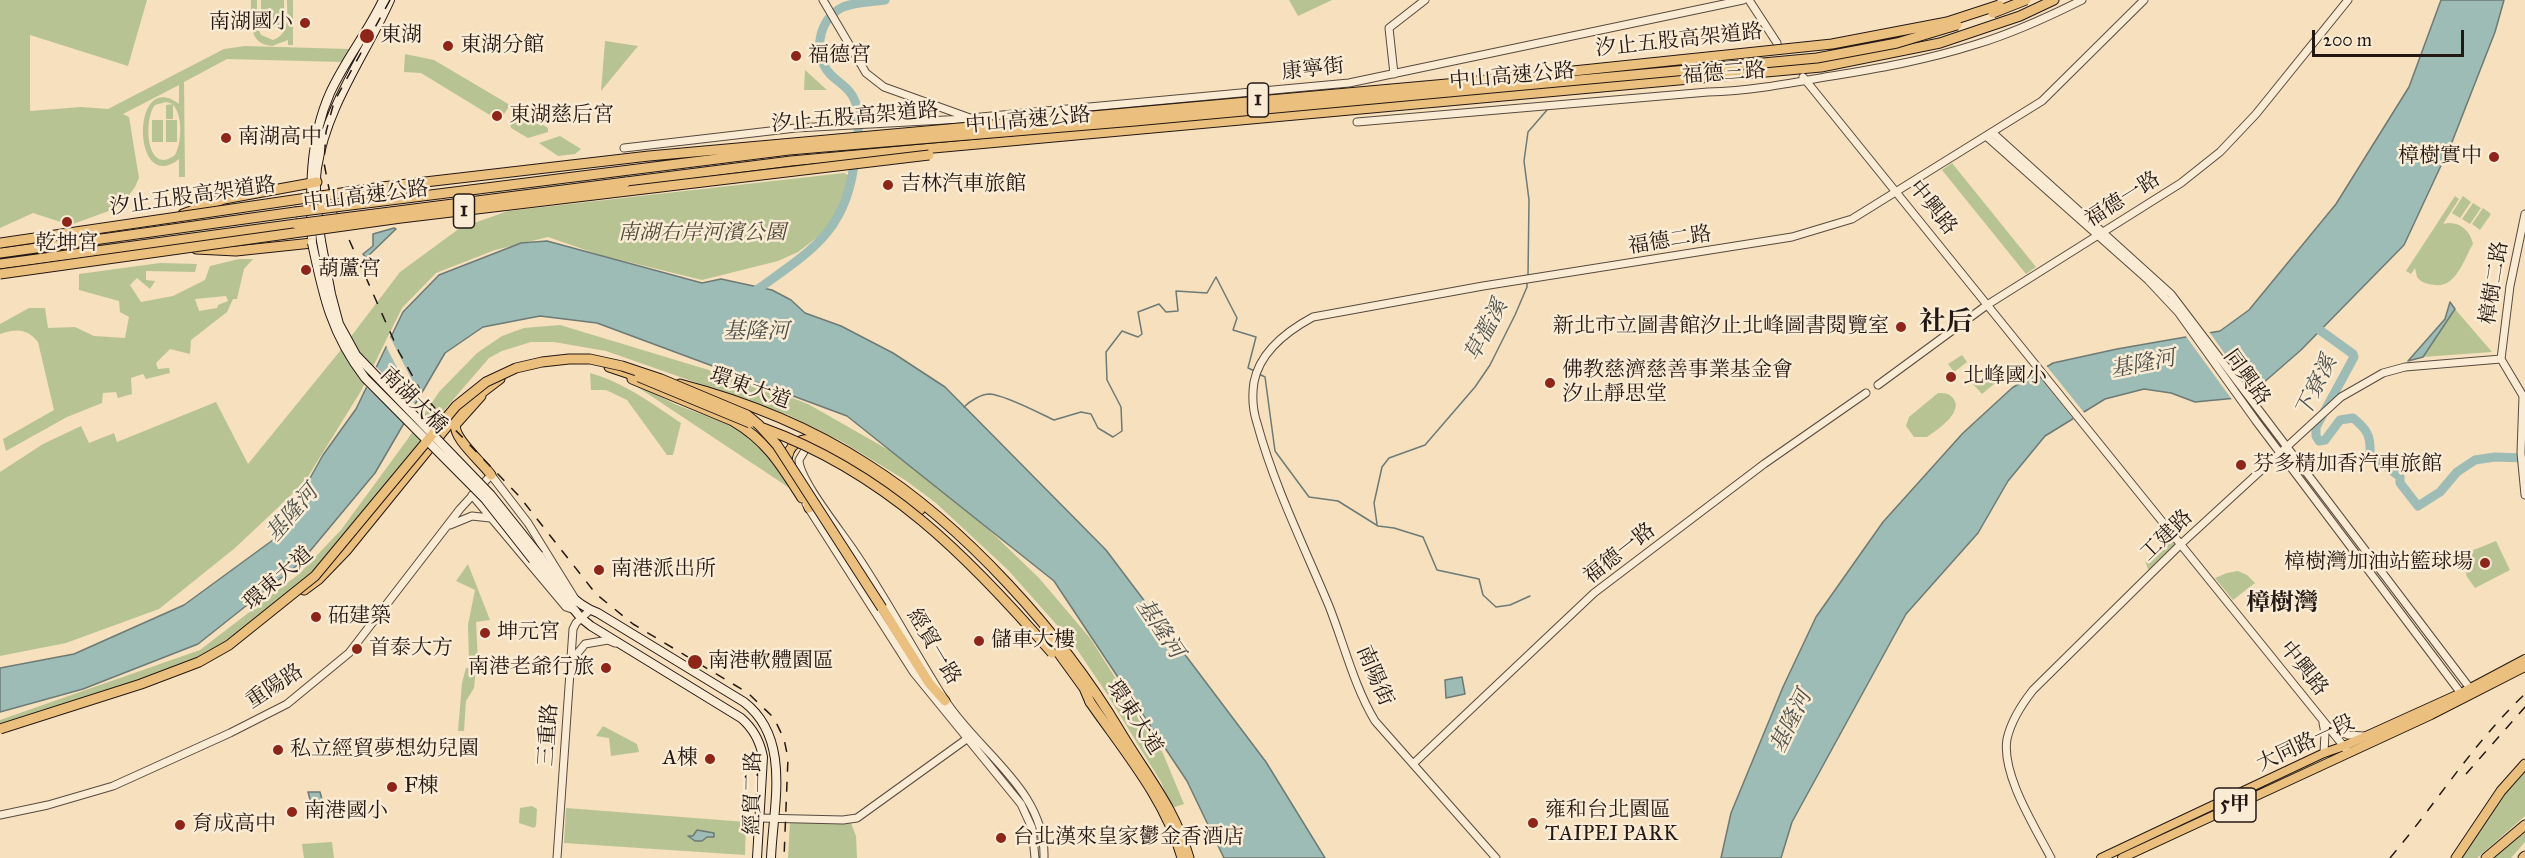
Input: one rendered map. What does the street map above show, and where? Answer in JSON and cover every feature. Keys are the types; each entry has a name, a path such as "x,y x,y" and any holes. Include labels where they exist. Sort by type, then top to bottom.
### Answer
{"highway":[{"name":"汐止五股高架道路","path":"0,243 382,187 649,156 1458,83 1832,44 1947,22 2015,0"},
{"name":"中山高速公路","path":"0,253 295,212 789,150 1135,121 1817,58 1897,43 1966,22 2026,0"},
{"name":"中山高速公路","path":"0,264 131,245 791,161 1821,67 1940,43 2020,16 2054,0"},
{"name":"汐止五股高架道路","path":"0,274 289,233 1099,132"},
{"path":"90,240 147,225 224,199 314,182"},
{"path":"131,245 236,250 317,242"},
{"name":"環東大道","path":"0,730 141,684 199,662 229,645 315,576 456,406 486,382 501,374 542,362 579,359 609,362 702,390 779,418 828,441 868,464 905,490 977,554 1031,610 1078,666 1160,792 1182,833 1191,858"},
{"name":"環東大道","path":"0,730 184,669 234,642 319,579 346,551 462,408 489,386 514,372 543,364 577,362 597,364 639,377 819,450 895,498 930,526 995,589 1052,653 1090,702"},
{"path":"597,364 747,429 759,438 777,458 806,504"},
{"path":"662,379 734,409 759,425 777,445 928,683 945,701"},
{"path":"489,386 454,428 458,438 491,475"},
{"path":"427,453 448,437 491,475"},
{"path":"806,504 807,499 788,468 788,453 796,442 818,441 899,495 960,546 1013,598 1063,655 1111,722 1120,731"},
{"path":"805,450 813,446 825,447"},
{"path":"1047,637 1084,688 1090,702 1152,793 1172,830 1182,858"},
{"path":"2457,858 2501,791 2525,764"},
{"path":"2486,858 2525,825"},
{"path":"1182,833 1191,847 1191,858"}],"main road":[{"path":"314,182 313,155 320,120 330,93 383,0"},
{"path":"314,182 332,114 390,0"},
{"name":"南湖大橋","path":"314,182 317,242 324,303 332,325 352,362 365,378 485,499 577,607"},
{"name":"經貿二路","path":"577,607 590,610 744,702 763,721 776,753 771,858"},
{"name":"經貿二路","path":"577,607 581,618 620,646 751,726 760,744 763,757 757,858"},
{"name":"大同路一段","path":"2101,858 2347,752 2463,695 2525,659"},
{"name":"大同路一段","path":"2472,690 2525,667"},
{"name":"大同路一段","path":"2122,858 2286,777 2324,753 2347,752 2371,734 2463,695"}],"street":[{"name":"康寧街","path":"824,0 866,73 875,81 884,87 970,118 1349,83 1743,0"},
{"path":"1394,74 1389,28 1425,0"},
{"path":"1749,0 1777,43"},
{"name":"福德三路","path":"1357,122 1788,85 1805,79 1905,63 1977,44 2017,30 2082,0"},
{"name":"福德二路","path":"1274,475 1256,422 1254,402 1258,373 1274,344 1293,327 1313,317 1803,234 1852,219 2042,101 2144,0"},
{"name":"福德一路","path":"1878,385 1987,305 2181,183 2220,152 2283,81 2348,0"},
{"name":"中興路","path":"1805,79 2182,543 2347,752"},
{"path":"624,148 796,128 970,118"},
{"name":"同興路","path":"1990,135 2104,231 2181,310 2265,416 2472,690"},
{"name":"同興路","path":"1990,135 2096,236 2181,310 2256,421 2463,695"},
{"name":"樟樹二路","path":"2501,358 2510,286 2525,214"},
{"path":"2501,358 2524,397 2521,453 2525,495"},
{"name":"工建路","path":"2051,858 2014,785 2008,762 2007,739 2019,708 2033,690 2182,543 2333,405 2365,382 2404,367 2501,358"},
{"name":"福德一路","path":"1413,764 1594,592 1764,464 1866,393"},
{"name":"經貿一路","path":"805,450 798,460 803,476 859,558 945,701 969,737 1027,797 1041,830 1044,858"},
{"path":"472,495 566,607 577,607 575,594 548,558 528,523 491,475"},
{"name":"重陽路","path":"0,815 48,806 113,786 230,733 287,704 349,653 446,527 491,475"},
{"name":"南陽街","path":"1274,475 1369,710 1496,858"},
{"name":"經貿一路","path":"806,504 914,673 969,737 1021,804 1032,828 1035,858"},
{"path":"446,527 472,516 493,519"},
{"path":"581,618 590,610"},
{"name":"三重路","path":"557,858 574,626 581,618"},
{"path":"571,662 585,644 592,641 608,640 620,646"},
{"path":"2321,718 2337,731 2348,735 2359,737 2371,734"},
{"path":"2321,718 2325,732 2324,753"},
{"path":"759,818 843,820 856,818 969,737"}],"green space":[{"path":"0,0 147,0 128,66 30,35 30,111 81,107 108,109 224,49 245,46 349,49 343,62 227,59 184,82 185,177 179,177 179,159 163,166 152,161 145,149 143,132 145,115 152,102 163,97 179,104 179,85 123,114 129,117 139,178 120,207 70,225 33,213 0,228","holes":["166,102 173,104 166,105 166,119 173,119 173,105 179,115 180,137 175,155 165,160 153,153 148,133 149,122 155,105"]},
{"path":"251,0 257,0 257,26 261,35 273,40 283,33 287,23 287,0 293,0 293,45 288,45 288,40 272,46 258,41 252,29"},
{"path":"261,0 284,0 284,27 261,27"},
{"path":"1289,0 1332,0 1298,16"},
{"path":"605,41 638,46 601,91"},
{"path":"405,54 434,60 510,105 498,120 421,73 404,72"},
{"path":"805,70 827,90 804,90"},
{"path":"521,111 548,128 548,132 528,138 511,128 510,122"},
{"path":"152,120 163,120 163,142 152,142"},
{"path":"166,120 177,120 177,142 166,142"},
{"path":"560,136 581,149 575,154 558,156 539,143"},
{"path":"1952,163 2036,267 2026,274 1942,170"},
{"name":"南湖右岸河濱公園","path":"844,173 850,176 838,214 824,232 798,252 778,261 702,280 600,255 548,237 495,250 436,273 402,308 361,391 304,483 235,548 159,609 66,643 0,656 0,472 43,444 81,426 89,443 114,433 117,442 216,402 248,464 340,351 400,272 460,228 508,211"},
{"path":"2455,196 2459,199 2443,224 2454,223 2462,227 2469,234 2473,244 2459,271 2449,282 2442,285 2425,283 2417,277 2415,268 2411,274 2406,271"},
{"path":"2463,196 2471,202 2460,218 2452,213"},
{"path":"2473,203 2481,208 2470,224 2462,219"},
{"path":"2483,208 2491,214 2480,230 2472,224"},
{"path":"239,259 253,259 244,269 237,299 233,299 227,312 191,340 190,354 170,349 156,363 158,369 169,368 170,373 146,379 143,374 131,378 132,394 118,398 116,392 103,393 102,403 67,417 6,451 3,439 54,410 38,342 25,332 11,331 0,334 0,324 29,308 45,308 48,328 75,327 94,336 125,338 129,317 120,312 119,301 79,290 79,274 160,263 197,264 195,272 146,271 146,280 155,281 150,289 137,278 130,285 141,302 173,296 205,280 210,266","holes":["226,296 228,301 218,305 217,308 199,311 195,299"]},
{"path":"2455,309 2492,352 2423,357"},
{"path":"560,325 755,384 808,404 901,457 956,498 1039,578 1090,638 1162,751 1184,804 1172,808 1161,782 1072,642 1008,570 936,503 905,480 843,442 786,414 606,351 554,342 531,342 502,351 489,358 446,408 329,558 256,623 196,661 0,729 0,720 200,650 299,574 341,530 439,392 477,353 502,336 524,328"},
{"path":"1962,355 1967,362 1954,372 1948,364"},
{"path":"1996,365 2005,375 1982,394 1973,384"},
{"path":"590,373 626,388 681,423 673,455 667,455 627,400 606,390 591,390"},
{"path":"630,382 677,405 735,427 761,444 794,491"},
{"path":"1938,393 1952,397 1955,402 1953,414 1927,437 1914,437 1906,426 1909,417"},
{"path":"2173,539 2177,548 2150,574 2145,561"},
{"name":"樟樹灣加油站籃球場","path":"2496,541 2510,570 2475,588 2467,577 2461,555"},
{"path":"468,564 490,620 476,622 478,662 469,662 468,625 475,590 456,581"},
{"path":"2238,571 2247,575 2255,583 2233,600 2215,578"},
{"path":"466,668 476,668 474,688 466,701 464,731 458,731 462,683"},
{"path":"603,726 637,744 639,752 611,756 609,738 596,736"},
{"path":"2525,770 2525,816 2477,858 2461,858 2509,787"},
{"path":"532,806 537,809 534,828 519,823 520,808"},
{"path":"566,808 746,822 745,855 564,843"},
{"path":"790,821 851,823 856,836 857,858 788,858"},
{"path":"2525,832 2525,842 2511,858 2493,858"},
{"path":"332,842 334,858 304,858 302,844"}],"water":[{"name":"基隆河","path":"2441,0 2504,0 2495,32 2452,142 2404,245 2301,350 2247,397 2195,402 2171,393 2144,389 2105,399 2045,436 2008,481 1978,533 1906,614 1792,822 1781,858 1721,858 1731,813 1783,687 1816,617 1883,522 1963,433 2012,388 2053,363 2220,331 2249,310 2336,204 2409,87"},
{"path":"396,229 366,258 363,254 373,246 373,234"},
{"name":"基隆河","path":"547,241 702,283 721,279 772,290 791,300 805,313 841,326 893,353 945,387 1106,550 1266,762 1325,858 1224,858 1187,781 1054,581 847,416 597,323 540,316 483,327 445,353 375,473 300,563 198,644 83,689 0,712 0,668 74,654 184,605 277,537 323,455 356,409 403,312 439,275 521,243"},
{"path":"2450,302 2455,309 2423,357 2408,361 2445,319"},
{"path":"1462,677 1465,694 1446,698 1445,680"},
{"path":"308,792 320,792 323,803 311,803"},
{"path":"697,830 714,833 714,837 695,841 688,836 693,836"}],"pier":[{"path":"2208,330 2254,395 2248,400 2233,401 2185,335"},
{"path":"389,335 412,380 424,394 420,401 405,383 388,350 385,343"},
{"path":"2045,364 2086,415 2075,421 2035,371"},
{"path":"374,365 417,406 407,423 364,385"}],"waterway":[{"path":"857,143 859,122 857,106 850,93 824,66 820,38 828,20 843,7 885,0"},
{"name":"草濫溪","path":"1528,276 1529,200 1524,161 1528,132 1547,110"},
{"path":"751,294 791,266 822,238 844,204 851,182 855,156"},
{"name":"草濫溪","path":"964,407 976,398 990,394 1013,401 1054,420 1081,412 1091,414 1098,428 1113,437 1122,431 1121,407 1107,380 1106,352 1122,331 1138,337 1142,334 1138,312 1159,304 1166,312 1178,311 1176,291 1207,293 1216,277 1237,318 1233,330 1256,337 1248,368 1255,371"},
{"name":"草濫溪","path":"1377,524 1374,503 1382,467 1389,458 1425,445 1475,387 1490,365 1515,315 1527,287 1527,280"},
{"name":"下寮溪","path":"2310,323 2354,357 2316,427 2316,436 2319,441 2325,440 2340,420 2353,418 2367,433 2370,454 2400,477 2400,483 2418,506 2440,492 2457,472 2475,460 2495,457 2525,458"},
{"name":"草濫溪","path":"1259,374 1265,377 1275,451 1309,497 1338,501 1378,526 1394,528 1423,537 1437,570 1479,579 1483,595 1496,607 1510,605 1530,596"}],"railway":[{"path":"390,0 334,102 326,132 324,163 331,199 399,352 422,393 519,496 596,594 633,624 748,693 774,718 784,739 788,758 784,858"},
{"path":"2390,858 2488,733 2525,694"},
{"path":"2466,774 2525,707"}],"place":[{"name":"南湖國小","path":"305,23"},
{"name":"東湖","path":"367,36"},
{"name":"東湖分館","path":"448,46"},
{"name":"福德宮","path":"796,56"},
{"name":"東湖慈后宮","path":"497,116"},
{"name":"南湖高中","path":"226,138"},
{"name":"樟樹實中","path":"2494,157"},
{"name":"吉林汽車旅館","path":"888,185"},
{"name":"乾坤宮","path":"67,222"},
{"name":"葫蘆宮","path":"306,270"},
{"name":"新北市立圖書館汐止北峰圖書閱覽室","path":"1901,327"},
{"name":"北峰國小","path":"1951,377"},
{"name":"佛教慈濟慈善事業基金會 汐止靜思堂","path":"1550,383"},
{"name":"芬多精加香汽車旅館","path":"2241,465"},
{"name":"樟樹灣加油站籃球場","path":"2485,563"},
{"name":"南港派出所","path":"599,570"},
{"name":"砳建築","path":"316,617"},
{"name":"坤元宮","path":"485,633"},
{"name":"儲車大樓","path":"979,641"},
{"name":"首泰大方","path":"357,649"},
{"name":"南港軟體園區","path":"695,662"},
{"name":"南港老爺行旅","path":"606,668"},
{"name":"私立經貿夢想幼兒園","path":"278,750"},
{"name":"A棟","path":"710,759"},
{"name":"F棟","path":"392,787"},
{"name":"南港國小","path":"292,812"},
{"name":"雍和台北園區 TAIPEI PARK","path":"1533,823"},
{"name":"育成高中","path":"180,825"},
{"name":"台北漢來皇家鬱金香酒店","path":"1001,838"}],"district":[{"name":"社后","path":"1946,323"},
{"name":"樟樹灣","path":"2282,604"}]}
